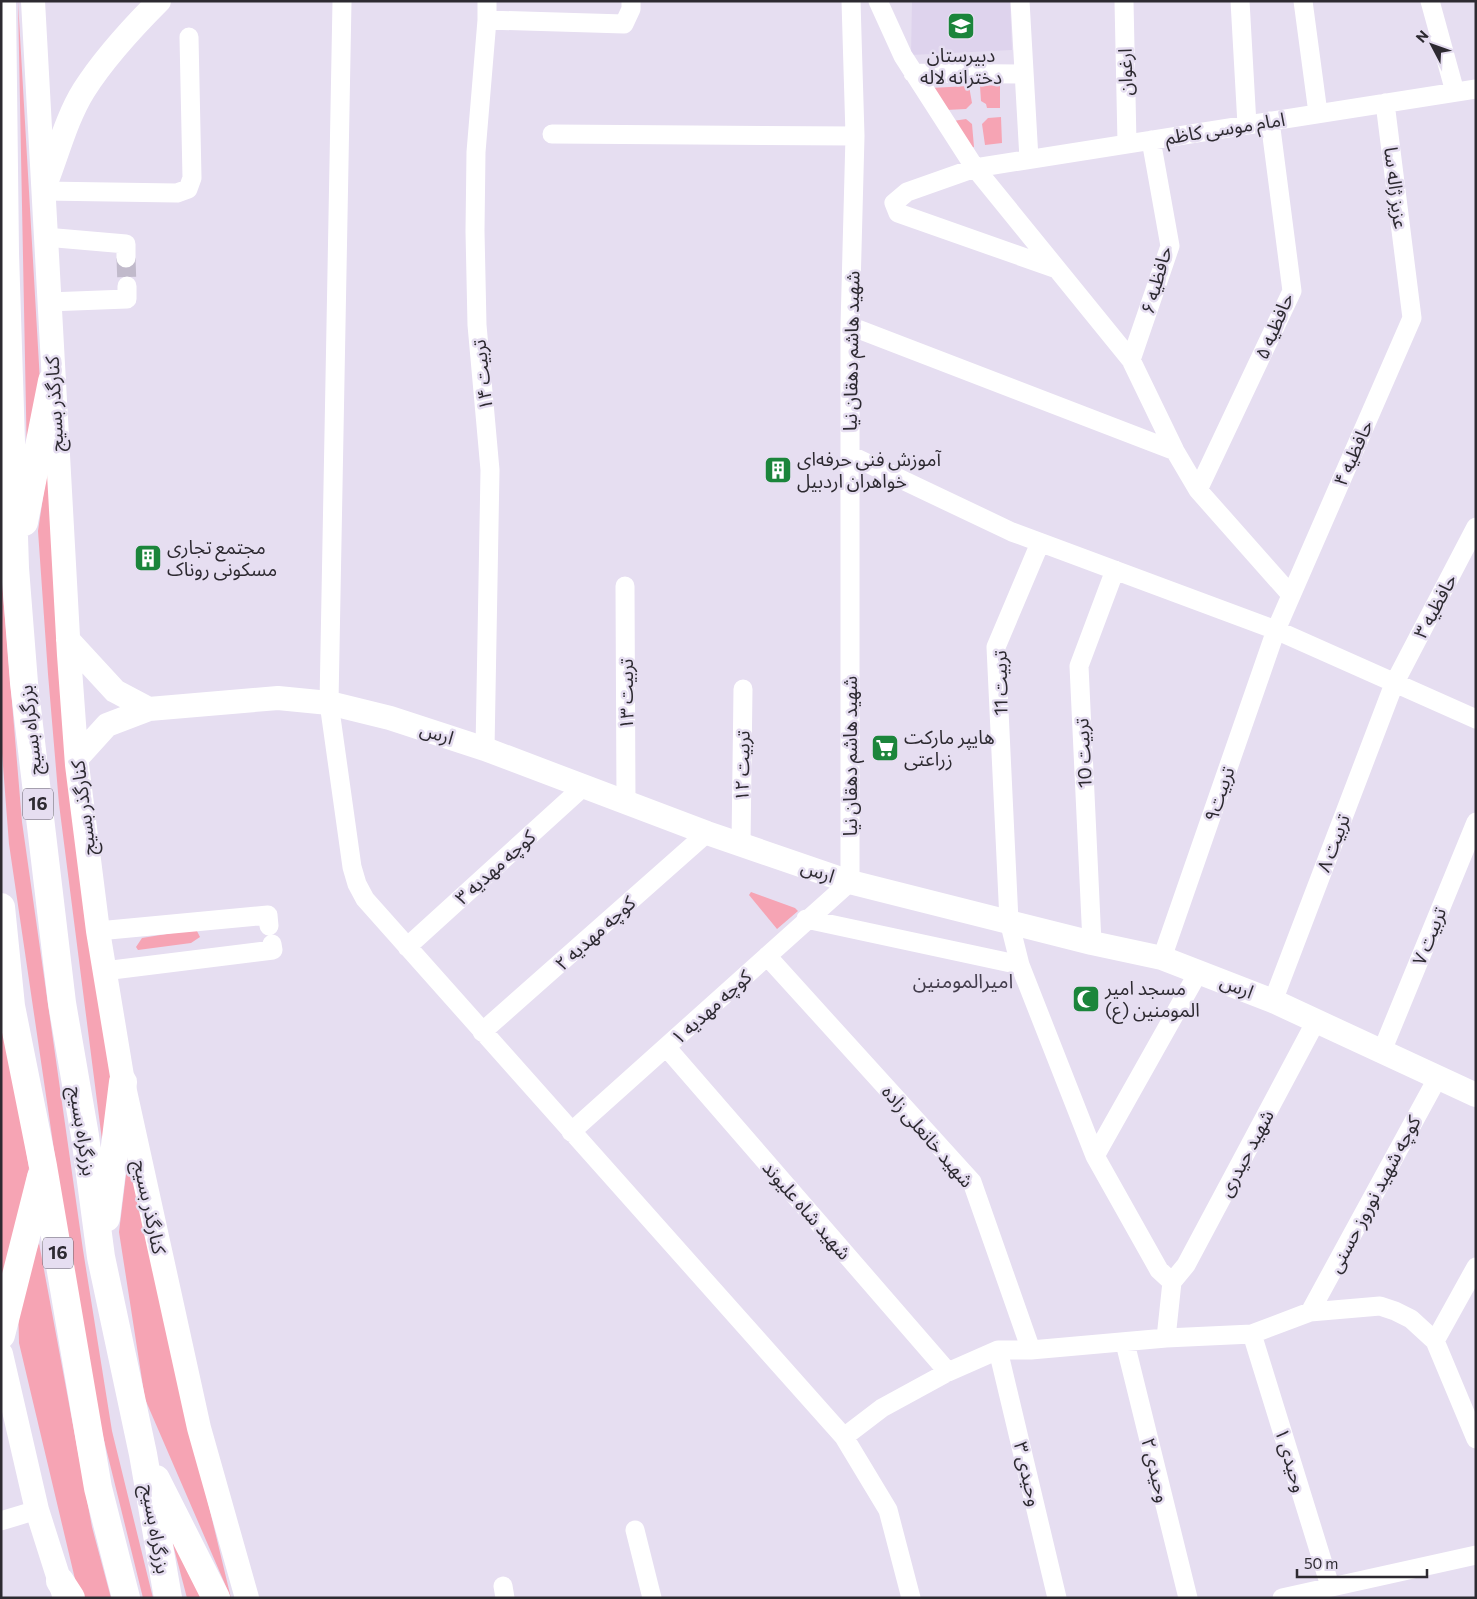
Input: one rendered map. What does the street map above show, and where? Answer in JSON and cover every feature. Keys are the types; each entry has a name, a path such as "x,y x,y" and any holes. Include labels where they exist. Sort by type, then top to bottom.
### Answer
{"highway":[{"name":"بزرگراه بسیج","path":"2,1 5,253 15,568 24,683 62,1003 85,1136 101,1257 143,1454 168,1598"},
{"path":"15,568 52,381"},
{"name":"16","path":"1,907 11,1006 43,1166 98,1488 126,1598"},
{"path":"101,1257 123,1082"},
{"path":"1,1335 43,1166"},
{"path":"143,1454 216,1598"}],"main road":[{"name":"کنارگذر بسیج","path":"33,1 52,381 68,640 77,758 98,931 123,1082 199,1428 246,1598"},
{"path":"43,191 70,119 84,90 131,29 159,1"},
{"path":"68,640 115,691 149,709"},
{"name":"ارس","path":"77,758 107,725 149,709 278,698 329,703 390,718 485,749 707,833 850,882 1092,943 1162,958 1273,1001 1438,1076 1476,1096"},
{"path":"1,1354 37,1510 65,1592"}],"street":[{"path":"342,1 329,703 352,867 357,884 365,899 407,947 844,1437 888,1510 911,1598"},
{"path":"487,11 624,24 631,9 631,1"},
{"name":"شهید هاشم دهقان نیا","path":"850,882 850,326 856,136 851,1"},
{"path":"878,1 913,73 975,168 1131,360 1175,451 1198,490 1290,595"},
{"path":"1020,1 1029,159"},
{"name":"ارغوان","path":"1124,1 1127,143"},
{"path":"1240,1 1247,125"},
{"path":"1304,1 1318,113"},
{"path":"1430,1 1455,92"},
{"name":"تربیت ۱۴","path":"485,749 490,470 477,325 474,266 476,152 487,11"},
{"path":"43,191 177,193 188,188 192,178 189,37"},
{"path":"913,73 1024,74"},
{"name":"امام موسی کاظم","path":"1057,269 898,213 894,203 907,192 975,168 1476,89"},
{"name":"عزیز ژاله سا","path":"1385,103 1406,273"},
{"name":"حافظیه ۵","path":"1198,490 1292,291 1270,121"},
{"path":"552,134 856,136"},
{"name":"حافظیه ۶","path":"1131,360 1170,246 1151,140"},
{"path":"45,237 126,244 126,258"},
{"name":"حافظیه ۴","path":"1276,630 1412,318 1406,273"},
{"path":"48,302 127,299 127,286"},
{"path":"850,326 1175,451"},
{"path":"850,455 1012,532 1276,630 1394,684 1476,718"},
{"name":"حافظیه ۳","path":"1394,684 1476,527"},
{"name":"تربیت 11","path":"1040,543 996,647 1010,921 1020,965 1095,1156 1159,1270 1172,1282"},
{"name":"تربیت 10","path":"1092,943 1079,666 1115,570"},
{"name":"تربیت ۱۳","path":"625,586 626,803"},
{"name":"تربیت۹","path":"1162,958 1276,630"},
{"name":"تربیت ۸","path":"1273,1001 1394,684"},
{"name":"تربیت ۱۲","path":"741,844 743,688"},
{"name":"کوچه مهدیه ۳","path":"407,947 583,787"},
{"name":"تربیت ۷","path":"1382,1051 1476,822"},
{"name":"کوچه مهدیه ۲","path":"482,1032 707,833"},
{"name":"کوچه مهدیه ۱","path":"571,1132 667,1048 806,919 850,882"},
{"path":"98,931 268,915 269,926"},
{"path":"806,919 1020,965"},
{"path":"104,971 273,950 272,944"},
{"name":"شهید خانعلی زاده","path":"767,956 972,1182 1031,1350"},
{"path":"1095,1156 1199,971"},
{"name":"شهید حیدری","path":"1172,1282 1186,1265 1316,1021"},
{"name":"شهید شاه علیوند","path":"667,1048 948,1372"},
{"name":"کوچه شهید نوروز حسنی","path":"1310,1312 1438,1076"},
{"path":"1435,1341 1476,1268"},
{"path":"1166,1338 1172,1282"},
{"path":"844,1437 882,1408 948,1372 998,1350 1031,1350 1166,1338 1252,1334 1310,1312 1380,1306 1395,1310 1411,1319 1435,1341 1476,1439"},
{"name":"وحیدی ۱","path":"1252,1334 1330,1586"},
{"name":"وحیدی ۲","path":"1124,1343 1188,1598"},
{"name":"وحیدی ۳","path":"998,1350 1057,1598"},
{"path":"1,1521 37,1510"},
{"path":"635,1530 652,1598"},
{"path":"1282,1598 1476,1555"}],"shaded area":[{"path":"18,1 40,382 27,461"},
{"name":"دبیرستان دخترانه لاله","path":"912,1 1010,1 1012,50 911,55"},
{"path":"1000,85 1000,108 987,108 986,104 981,101 980,86"},
{"path":"969,86 972,103 966,109 946,110 930,88"},
{"path":"1001,117 1002,143 985,145 982,124 988,118"},
{"path":"966,119 972,124 974,147 971,148 953,121"},
{"path":"48,464 115,1081 103,1148 59,804 48,674 38,531"},
{"path":"1,570 22,822 83,1250 112,1431 153,1598 143,1598 102,1432 68,1245 9,844 1,740"},
{"path":"751,892 795,908 798,911 777,929 749,895"},
{"path":"191,930 197,931 200,937 191,943 138,950 136,947 142,938"},
{"path":"1,998 29,1168 4,1279 1,1265"},
{"path":"129,1150 165,1324 231,1598 145,1399 119,1232"},
{"path":"39,1243 92,1527 111,1598 81,1598 79,1596 19,1343 18,1301"},
{"path":"166,1518 203,1598 187,1598"}],"tunnel":[{"path":"126,258 127,286"}],"place":[{"name":"دبیرستان دخترانه لاله","path":"961,26"},
{"name":"آموزش فنی حرفه‌ای خواهران اردبیل","path":"778,470"},
{"name":"مجتمع تجاری مسکونی روناک","path":"148,558"},
{"name":"هایپر مارکت زراعتی","path":"885,748"},
{"name":"مسجد امیر المومنین (ع)","path":"1086,999"}],"district":[{"name":"امیرالمومنین","path":"963,981"}]}
